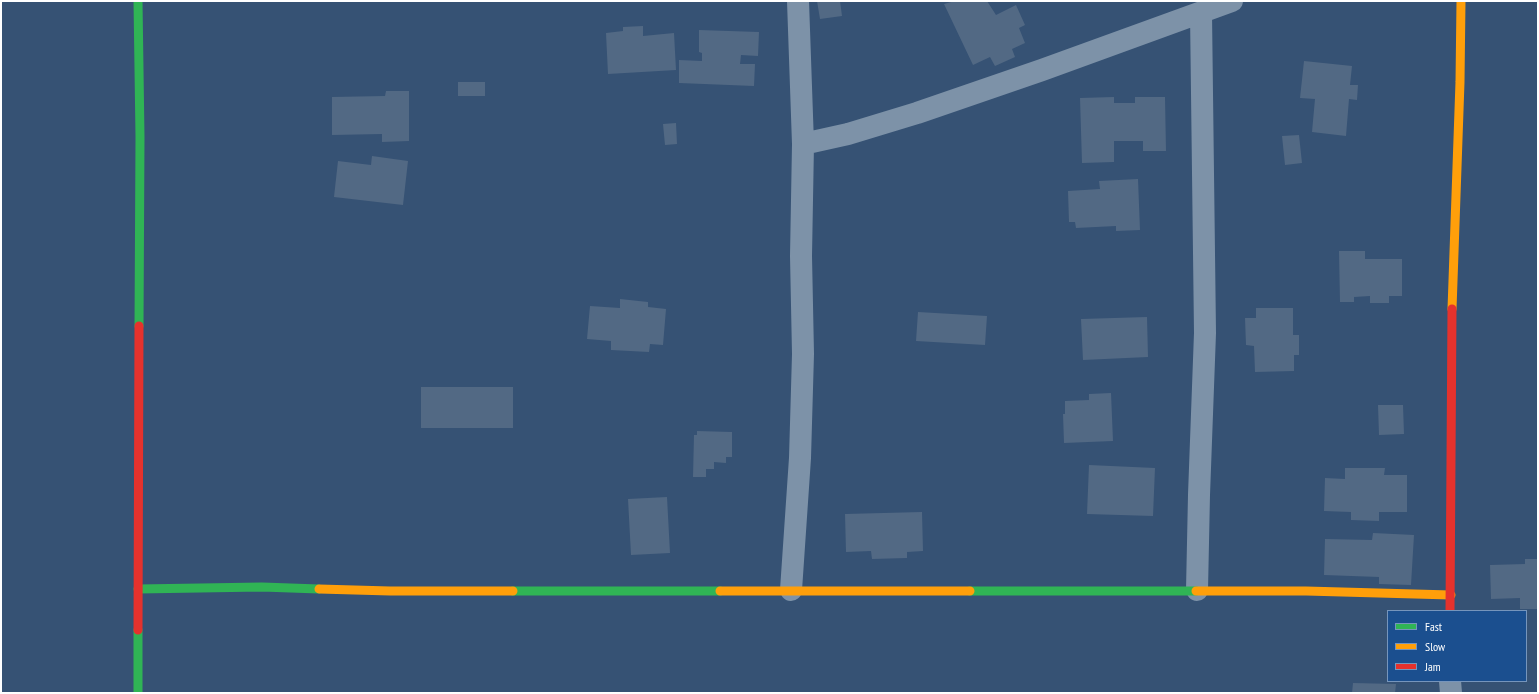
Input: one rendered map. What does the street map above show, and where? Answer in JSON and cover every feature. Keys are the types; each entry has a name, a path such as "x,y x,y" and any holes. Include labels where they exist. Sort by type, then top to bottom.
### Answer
{"street":[{"path":"138,1 140,145 138,693"},
{"path":"791,590 800,458 803,354 801,256 803,144 798,1"},
{"path":"803,144 848,134 916,113 1232,1"},
{"path":"1450,610 1452,289 1460,82 1461,1"},
{"path":"1197,590 1205,333 1201,13"},
{"path":"138,589 262,587 390,591 1197,590 1450,595"},
{"path":"1450,682 1451,693"}],"building":[{"path":"817,1 840,1 842,16 820,19"},
{"path":"955,1 987,1 996,15 1016,5 1025,25 1019,28 1025,43 1012,49 1015,57 995,66 990,57 973,65 944,4"},
{"path":"643,26 643,36 674,33 676,70 608,74 606,33 623,31 623,27"},
{"path":"699,30 759,32 758,56 741,55 740,64 755,64 754,86 679,83 679,60 702,61 702,53 699,52"},
{"path":"1304,61 1352,66 1350,85 1358,85 1357,100 1349,99 1346,136 1312,132 1315,99 1300,98"},
{"path":"458,82 485,82 485,96 458,96"},
{"path":"386,91 409,91 409,141 382,142 382,134 332,135 332,97 385,96"},
{"path":"1114,97 1114,103 1135,103 1135,97 1165,97 1166,151 1143,151 1143,141 1114,141 1114,162 1082,163 1080,98"},
{"path":"676,123 677,144 665,145 663,124"},
{"path":"1299,135 1302,163 1285,165 1282,136"},
{"path":"372,156 408,161 403,205 334,197 338,161 371,165"},
{"path":"1138,179 1140,230 1116,231 1116,226 1076,228 1075,222 1069,222 1068,191 1100,189 1099,181"},
{"path":"1339,251 1365,251 1365,259 1402,259 1402,296 1389,296 1389,303 1370,303 1370,296 1354,297 1354,302 1340,302"},
{"path":"620,299 648,302 648,307 666,309 663,345 650,344 649,352 611,350 611,341 587,339 590,306 620,308"},
{"path":"1256,308 1293,308 1293,335 1299,335 1299,355 1294,355 1294,371 1255,372 1254,346 1246,345 1245,318 1256,318"},
{"path":"918,312 987,316 985,345 916,341"},
{"path":"1147,317 1148,357 1083,360 1081,319"},
{"path":"421,387 513,387 513,428 421,428"},
{"path":"1111,393 1113,441 1064,443 1063,414 1065,414 1065,401 1089,400 1089,394"},
{"path":"1378,405 1403,405 1404,434 1379,435"},
{"path":"697,431 732,432 732,457 726,457 726,463 714,462 714,469 706,469 706,477 693,477 694,435 697,435"},
{"path":"1089,465 1155,468 1153,516 1087,514"},
{"path":"1345,468 1385,468 1384,475 1407,475 1407,512 1379,512 1379,521 1351,520 1351,512 1324,511 1325,478 1345,479"},
{"path":"667,497 670,553 631,555 628,499"},
{"path":"922,512 923,551 907,552 907,558 872,559 871,551 846,552 845,514"},
{"path":"1373,533 1414,535 1411,585 1379,584 1379,577 1324,575 1325,539 1372,540"},
{"path":"1525,559 1538,559 1538,609 1520,609 1520,598 1491,599 1490,565 1525,564"},
{"path":"1353,683 1396,684 1395,693 1352,693"}],"traffic: fast":[{"path":"138,1 140,137 139,326"},
{"path":"138,589 262,587 319,589"},
{"path":"513,591 720,591"},
{"path":"970,591 1196,591"},
{"path":"138,630 138,693"}],"traffic: slow":[{"path":"1452,309 1460,82 1461,1"},
{"path":"319,589 390,591 513,591"},
{"path":"720,591 970,591"},
{"path":"1196,591 1306,591 1451,595"}],"traffic: jam":[{"path":"1450,610 1452,309"},
{"path":"138,630 139,326"}]}
